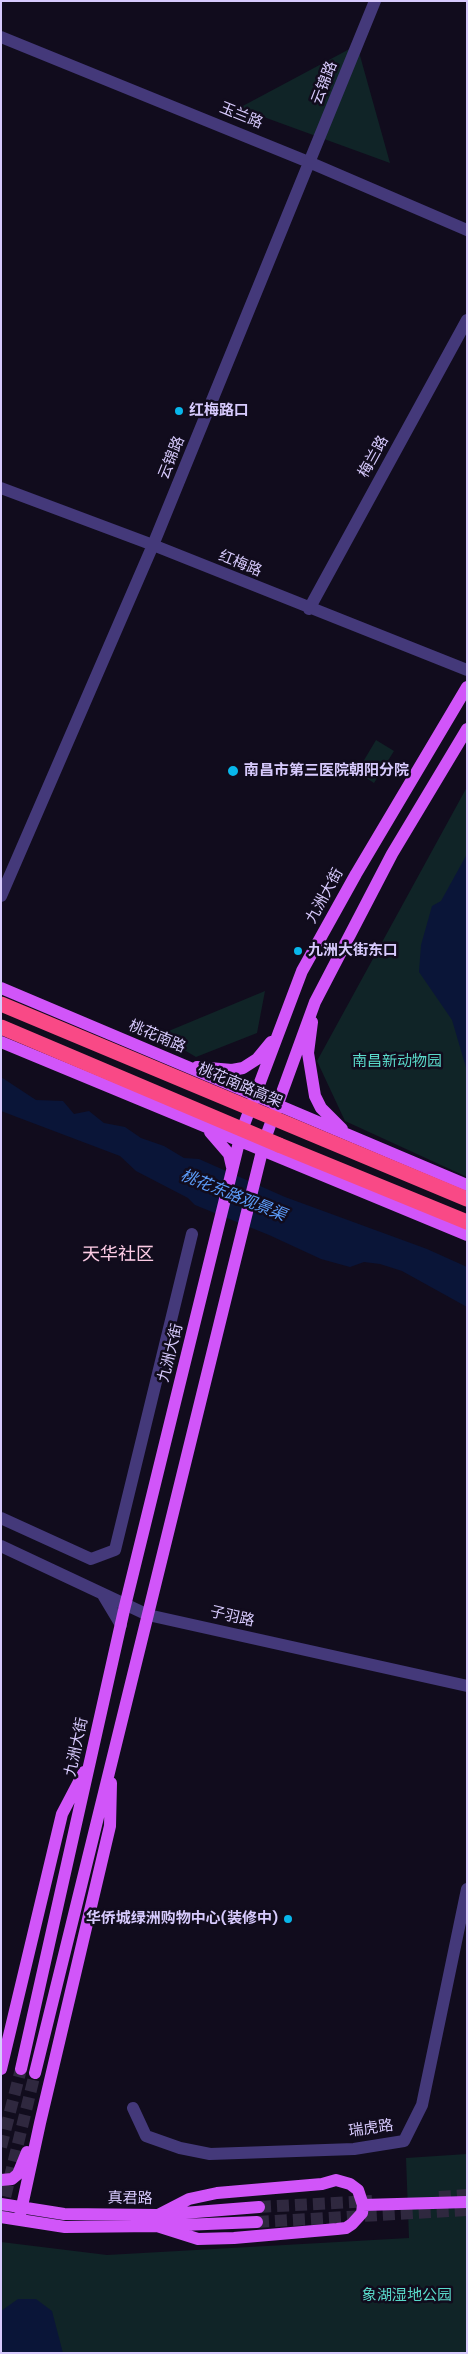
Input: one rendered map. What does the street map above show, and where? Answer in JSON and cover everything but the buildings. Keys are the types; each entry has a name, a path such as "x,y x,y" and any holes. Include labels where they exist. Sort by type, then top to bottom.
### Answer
{"highway":[{"name":"桃花南路高架","path":"1,1004 467,1199"},
{"path":"1,1027 279,1145 467,1222"}],"main road":[{"name":"九洲大街","path":"21,2069 93,1754 125,1604 239,1141 254,1096 302,971 360,865 467,687"},
{"path":"35,2073 262,1151 276,1105 315,1002 392,854 467,729"},
{"path":"176,1063 209,1069 232,1070 244,1068 257,1059 269,1046 302,971"},
{"name":"桃花南路","path":"1,988 467,1185"},
{"path":"315,1002 308,1053 311,1081 321,1108 349,1136"},
{"path":"1,1042 467,1235"},
{"path":"204,1126 224,1146 229,1154 232,1169"},
{"path":"1,2069 62,1814 93,1754"},
{"path":"19,2220 110,1826 112,1759"},
{"path":"1,2180 12,2179 18,2174 24,2164 33,2131 40,2123"},
{"path":"336,2180 350,2184 358,2190 363,2206 362,2213 346,2228 234,2238 198,2239 158,2221 189,2199 217,2193 322,2184 336,2180"},
{"path":"363,2206 467,2202"},
{"name":"真君路","path":"1,2204 64,2214 158,2221 257,2222"},
{"name":"真君路","path":"1,2217 65,2227 158,2221 259,2207"}],"street":[{"name":"云锦路","path":"1,896 153,545 311,162 375,1"},
{"name":"玉兰路","path":"1,36 311,162 467,230"},
{"name":"梅兰路","path":"309,609 467,320"},
{"name":"红梅路","path":"1,488 153,545 309,609 467,670"},
{"path":"1,1518 91,1559 115,1550 192,1234"},
{"name":"子羽路","path":"1,1546 148,1615 467,1686"},
{"path":"102,1593 114,1610 121,1625"},
{"name":"瑞虎路","path":"133,2108 146,2136 180,2148 210,2154 354,2149 404,2141 422,2105 467,1889"}],"green space":[{"path":"357,45 390,163 239,108"},
{"path":"376,740 394,751 374,783 357,772"},
{"name":"南昌新动物园","path":"467,787 467,1177 345,1121 317,1061"},
{"path":"265,991 257,1033 196,1057 159,1035"},
{"name":"象湖湿地公园","path":"467,2154 467,2353 1,2353 1,2242 107,2255 409,2238 406,2158"}],"water":[{"path":"467,854 467,1071 452,1020 419,972 421,945 432,906 441,901"},
{"name":"桃花东路观景渠","path":"1,1077 36,1100 63,1101 74,1114 89,1111 104,1123 125,1127 141,1138 164,1146 184,1158 199,1159 285,1197 427,1249 467,1267 467,1307 402,1271 380,1264 364,1262 350,1267 321,1259 269,1235 195,1205 188,1198 136,1171 120,1156 1,1111"},
{"path":"18,2299 36,2299 52,2311 63,2353 1,2353 1,2311"}],"tunnel":[{"path":"1,2147 21,2069"},
{"path":"1,2214 35,2073"},
{"path":"439,2197 467,2195"},
{"path":"259,2207 372,2201"},
{"path":"257,2222 467,2210"}],"place":[{"name":"红梅路口","path":"179,411"},
{"name":"南昌市第三医院朝阳分院","path":"233,771"},
{"name":"九洲大街东口","path":"298,951"},
{"name":"华侨城绿洲购物中心(装修中)","path":"288,1919"}],"district":[{"name":"天华社区","path":"118,1255"}]}
